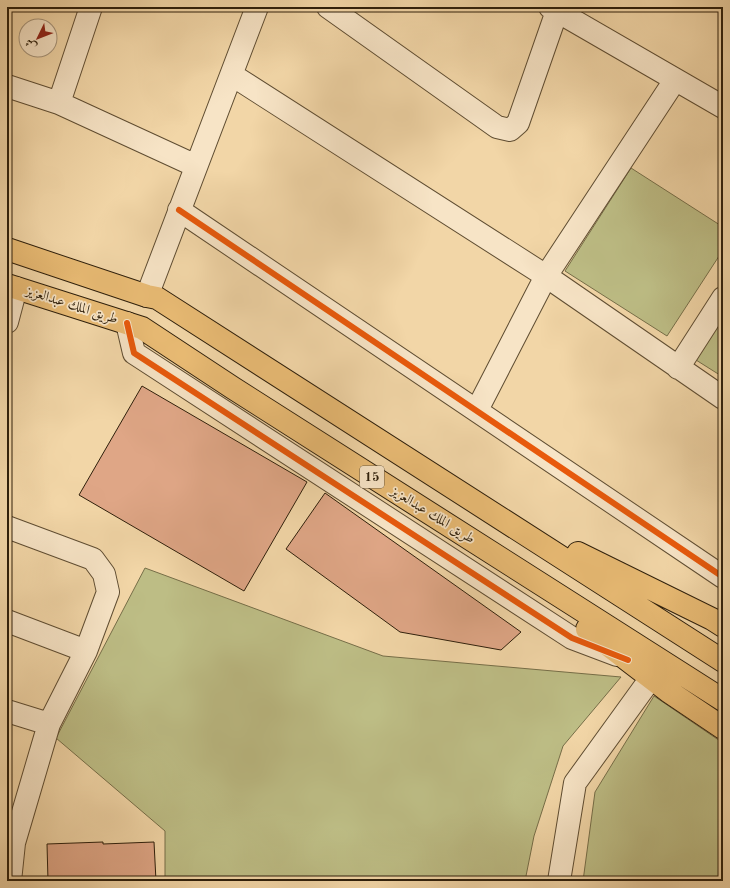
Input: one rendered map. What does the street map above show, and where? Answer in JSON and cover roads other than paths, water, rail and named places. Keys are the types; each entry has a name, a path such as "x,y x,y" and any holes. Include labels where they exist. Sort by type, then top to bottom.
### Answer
{"highway":[{"name":"15","path":"7,250 157,298 723,661"},
{"name":"طريق الملك عبدالعزيز","path":"12,286 142,328 233,388 723,700"},
{"path":"490,511 712,619 723,626"},
{"path":"470,539 651,678 723,728"}],"street":[{"path":"59,103 90,7"},
{"path":"147,296 257,7"},
{"path":"328,7 497,127 510,130 518,123 554,9 723,107"},
{"path":"232,75 546,276 723,398"},
{"path":"477,410 546,276 675,80"},
{"path":"7,86 59,103 196,166"},
{"path":"179,210 723,577"},
{"path":"7,322 12,286"},
{"path":"678,368 723,298"},
{"path":"127,323 134,353 572,638 628,660"},
{"path":"7,527 93,559 104,574 108,592 86,651 49,724 14,843 10,881"},
{"path":"7,621 86,651"},
{"path":"559,881 575,783 651,678"},
{"path":"7,711 49,724"}]}
